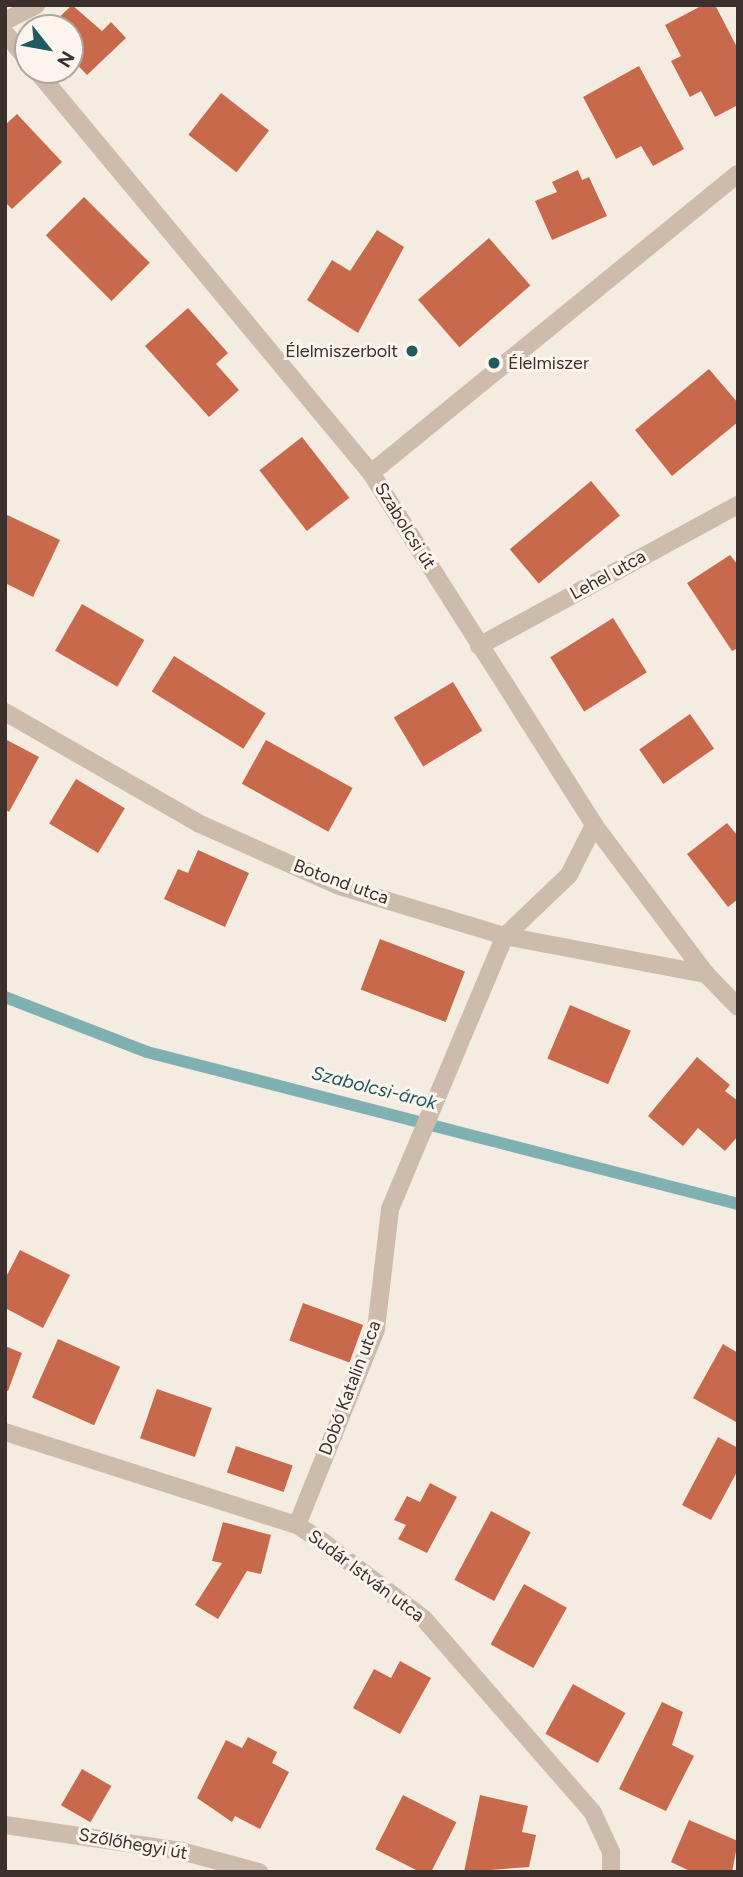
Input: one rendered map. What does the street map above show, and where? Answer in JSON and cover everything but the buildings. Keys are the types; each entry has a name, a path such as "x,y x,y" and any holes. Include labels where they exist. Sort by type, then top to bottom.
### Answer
{"street":[{"path":"5,21 36,5"},
{"name":"Szabolcsi út","path":"48,84 371,473 594,825 706,974 738,1007"},
{"path":"371,473 738,174"},
{"name":"Lehel utca","path":"479,646 738,505"},
{"name":"Botond utca","path":"5,712 200,824 339,886 505,936 706,974"},
{"path":"505,936 569,875 594,825"},
{"name":"Dobó Katalin utca","path":"297,1525 376,1329 390,1209 427,1133 505,936"},
{"name":"Sudár István utca","path":"5,1432 297,1525 425,1619 593,1813 611,1852 611,1872"},
{"name":"Szőlőhegyi út","path":"5,1825 181,1851 259,1872"}],"waterway":[{"name":"Szabolcsi-árok","path":"5,997 147,1052 738,1204"}],"place":[{"name":"Élelmiszerbolt","path":"412,351"},
{"name":"Élelmiszer","path":"494,363"}]}
